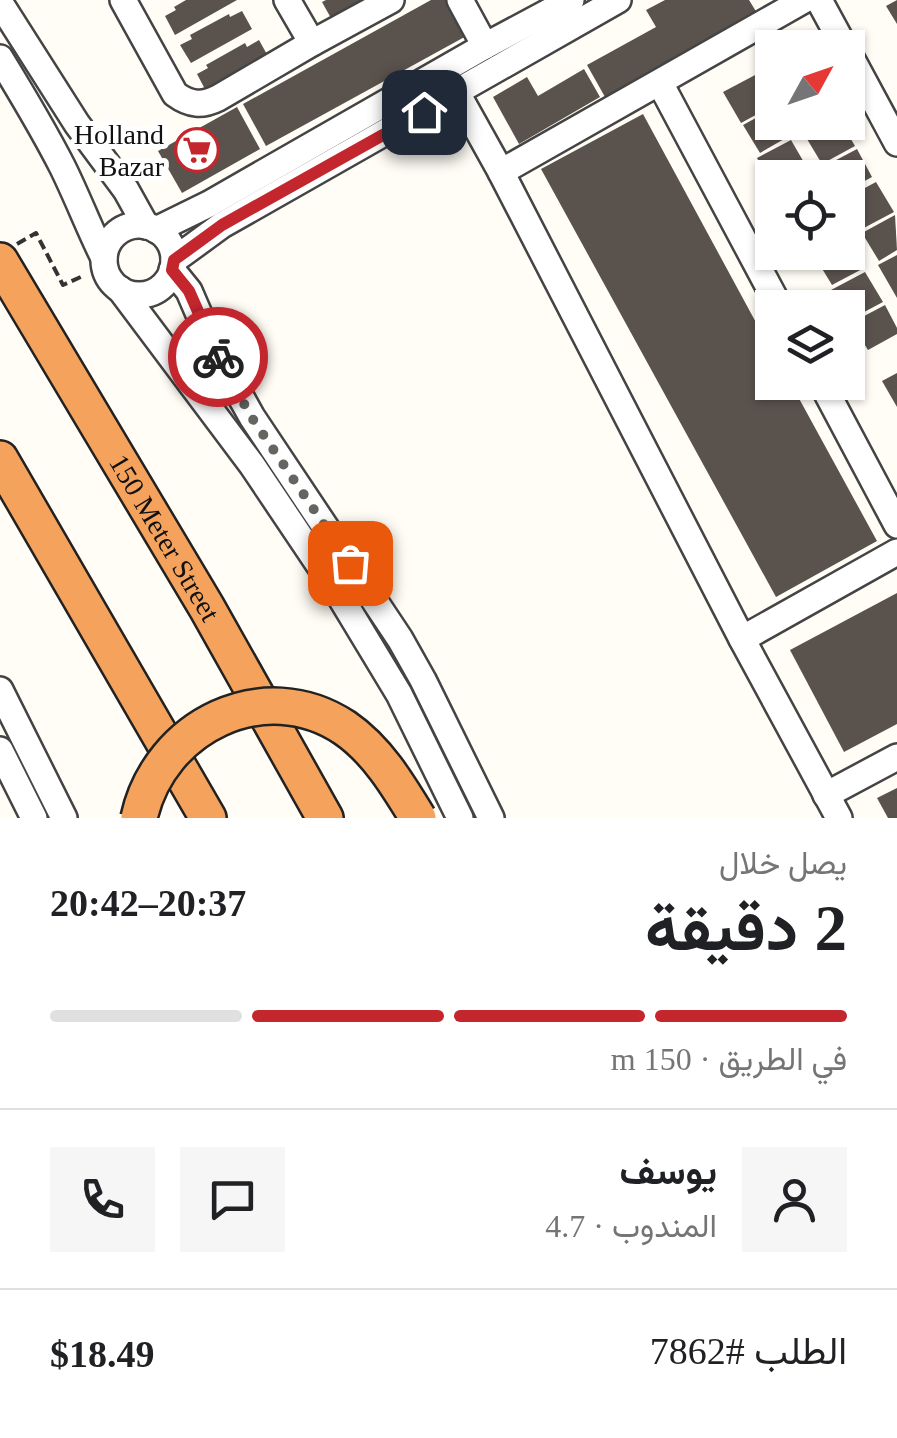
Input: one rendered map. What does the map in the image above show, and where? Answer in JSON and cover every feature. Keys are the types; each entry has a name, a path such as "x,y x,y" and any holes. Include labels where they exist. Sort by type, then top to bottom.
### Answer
{"highway":[{"name":"150 Meter Street","path":"0,261 207,608 325,818"},
{"path":"0,459 208,818"},
{"path":"139,818 155,776 185,742 228,714 267,705 303,708 344,727 376,757 418,818"}],"street":[{"path":"123,0 176,94 196,104 218,98 391,0"},
{"path":"288,0 312,43"},
{"path":"460,0 485,46"},
{"path":"104,258 116,234 135,225 151,228 209,204 571,0"},
{"path":"120,289 130,294 151,293 168,280 173,265 222,225 618,0"},
{"path":"501,172 804,0"},
{"path":"819,0 835,30"},
{"path":"0,3 77,124 151,228 169,242 173,265 252,418 400,639 492,818"},
{"path":"0,58 64,170 104,258 106,273 252,464 338,594 400,694 460,818"},
{"path":"660,83 770,290"},
{"path":"865,85 897,143"},
{"path":"458,93 839,818"},
{"path":"831,400 897,524"},
{"path":"742,639 897,552"},
{"path":"0,690 64,818"},
{"path":"0,750 34,818"},
{"path":"826,794 897,757"}],"path":[{"path":"36,233 63,285 85,275"}],"building":[{"path":"186,0 237,0 175,35 165,16"},
{"path":"369,0 332,20 322,2"},
{"path":"431,0 451,0 470,34 266,146 243,104"},
{"path":"665,0 749,0 757,13 605,97 587,65 656,27 646,10"},
{"path":"897,0 897,24 886,6"},
{"path":"242,11 252,29 191,63 180,45 192,39 190,35"},
{"path":"259,40 269,58 207,93 197,74 245,43 247,47"},
{"path":"584,69 600,97 519,144 493,97 527,77 538,96"},
{"path":"755,75 755,115 741,123 723,92"},
{"path":"237,107 260,149 182,193 158,151"},
{"path":"643,114 755,321 755,400 800,400 877,541 776,597 541,169"},
{"path":"755,118 755,140 782,140 760,153 743,125"},
{"path":"791,140 803,160 758,160"},
{"path":"808,140 852,140 855,146 829,160 820,160"},
{"path":"857,149 863,160 836,160"},
{"path":"876,182 894,212 865,227 865,188"},
{"path":"895,215 897,250 879,261 865,231"},
{"path":"897,255 897,298 878,265"},
{"path":"823,270 860,270 832,285"},
{"path":"865,272 883,302 865,312 865,290 831,290"},
{"path":"885,305 897,334 868,350 865,316"},
{"path":"897,373 897,407 882,381"},
{"path":"897,593 897,724 844,752 790,650"},
{"path":"897,788 897,818 888,818 877,798"}],"way so far":[{"path":"218,357 252,418 350,563"}],"place":[{"name":"Holland Bazar","path":"197,150"}],"route":[{"path":"218,357 198,308 172,270 174,260 222,225 424,112"}]}
